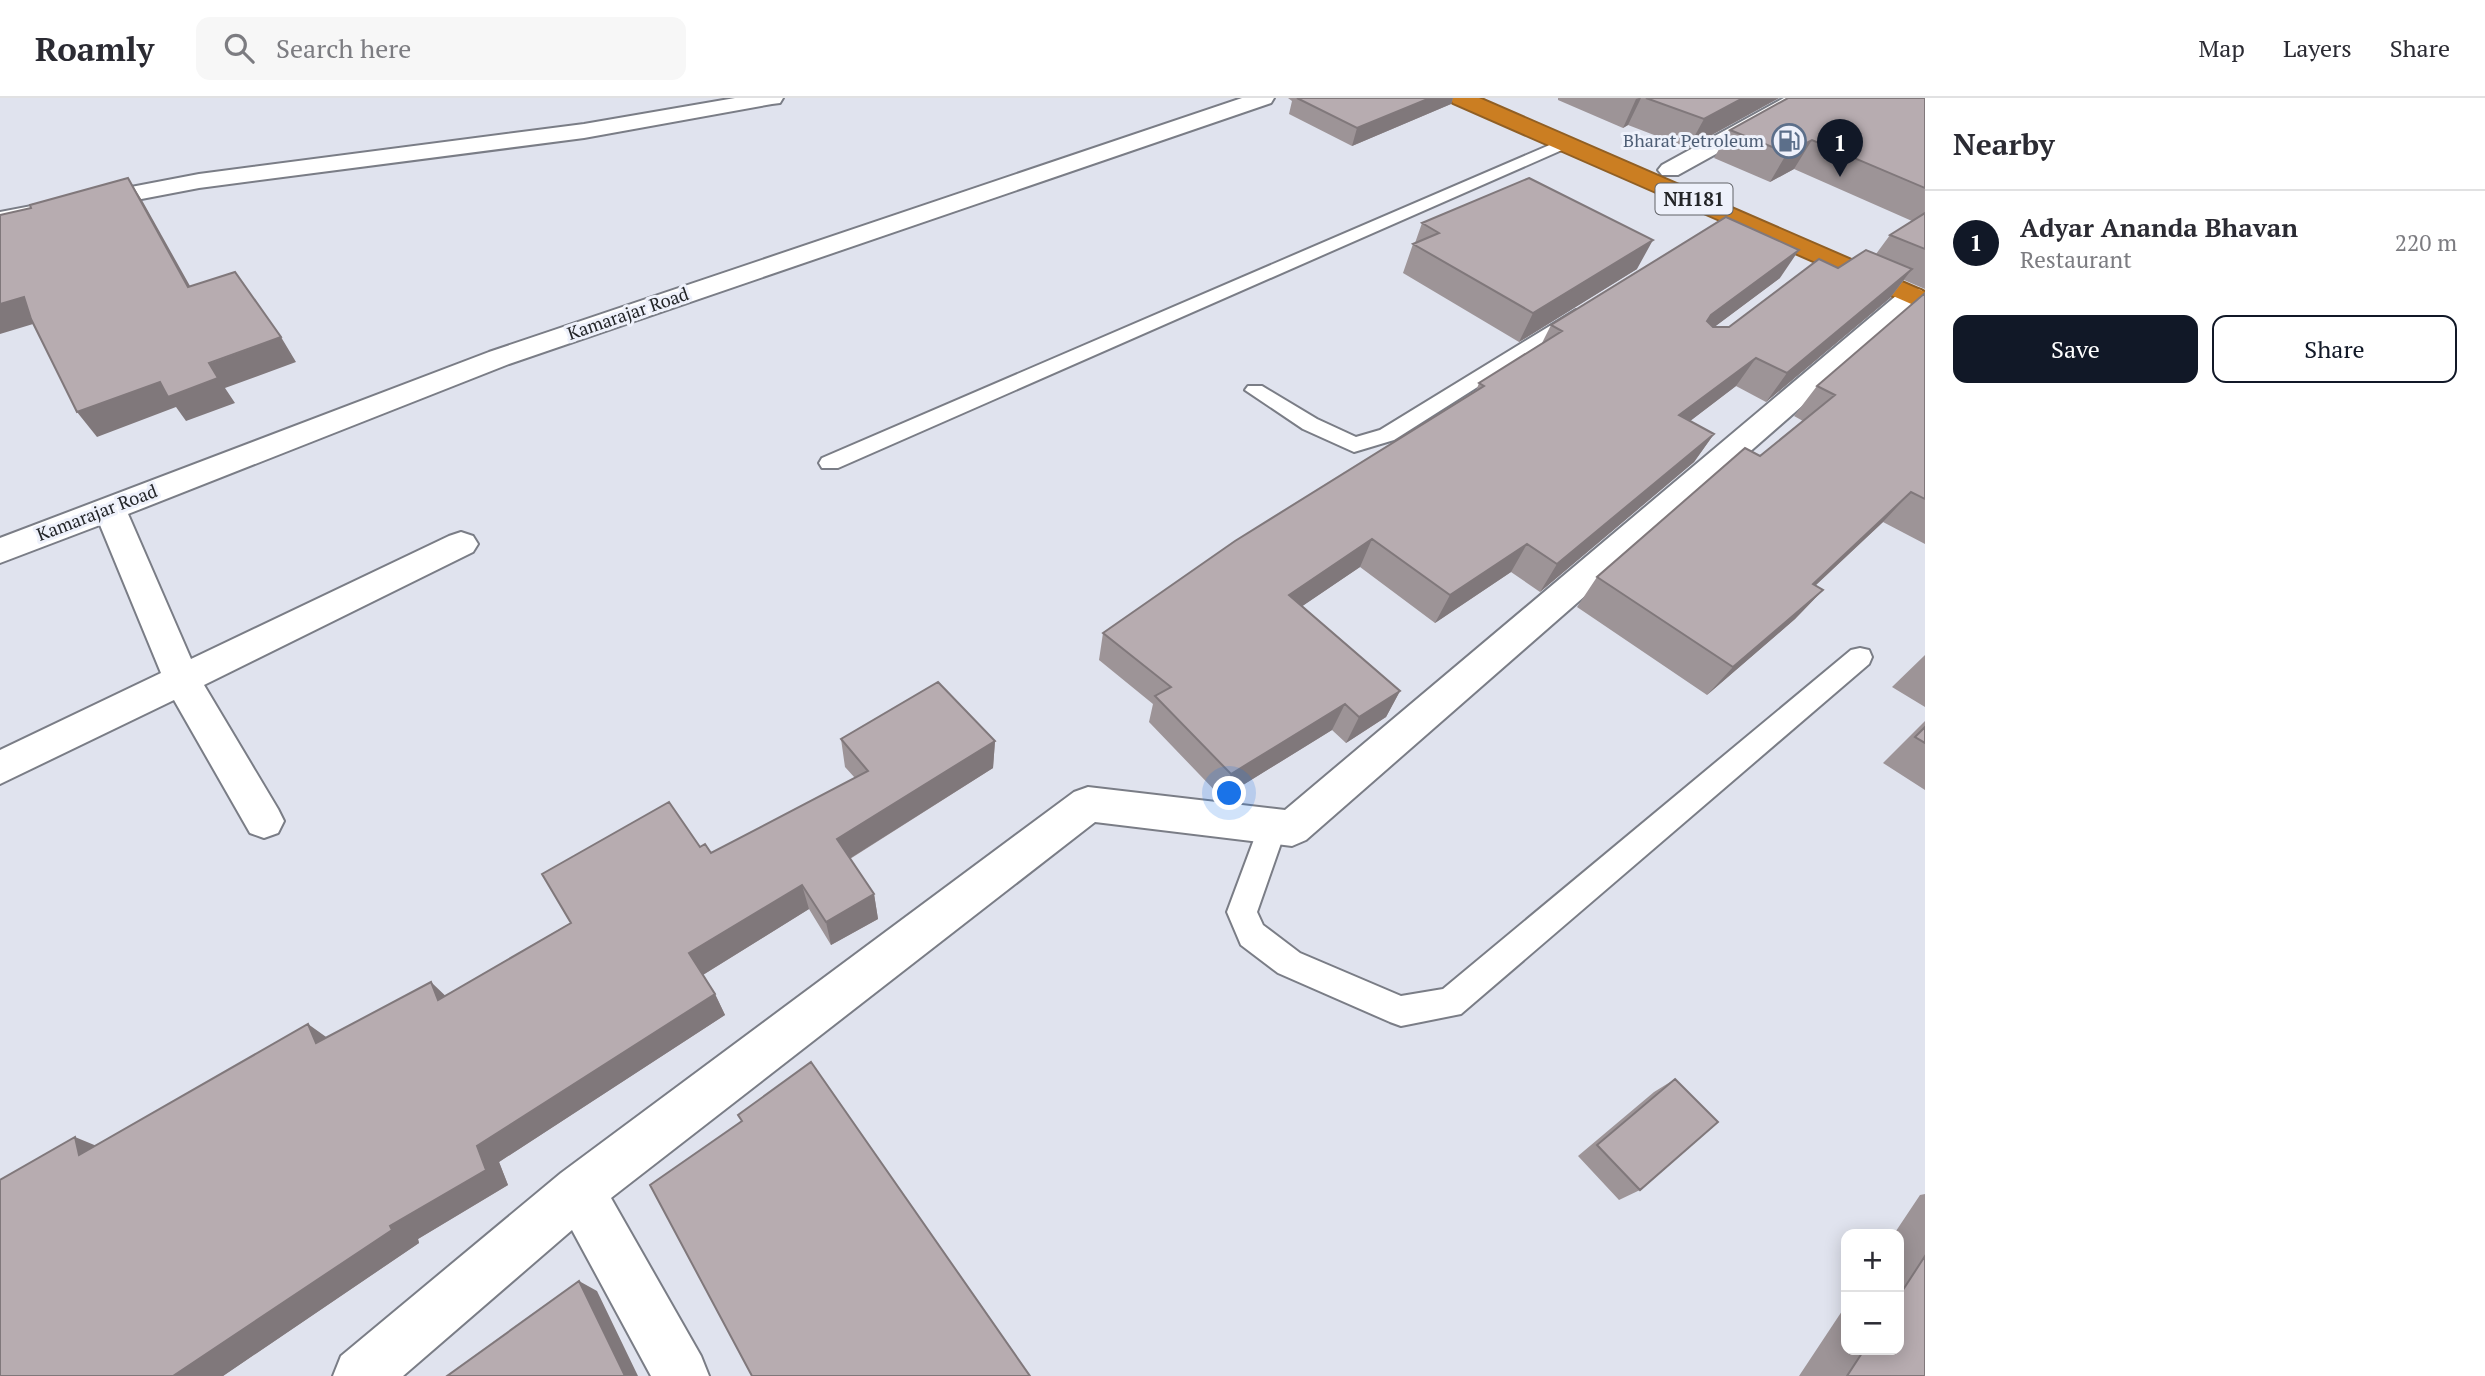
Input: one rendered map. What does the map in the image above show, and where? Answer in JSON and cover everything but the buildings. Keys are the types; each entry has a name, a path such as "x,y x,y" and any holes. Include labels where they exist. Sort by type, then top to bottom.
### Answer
{"highway":[{"name":"NH181","path":"1461,98 1566,143 1725,223 1814,264 1921,293"},
{"name":"NH181","path":"1501,98 1670,170 1921,293"}],"street":[{"path":"0,219 199,181 584,131 772,98"},
{"name":"Kamarajar Road","path":"0,551 499,358 1264,98"},
{"path":"1670,170 1800,98"},
{"path":"361,1376 579,1191 1088,804 1292,828 1921,293"},
{"path":"110,509 182,680 264,821"},
{"path":"0,768 461,544"},
{"path":"579,1191 681,1376"}],"lane":[{"path":"830,463 1566,143"},
{"path":"1255,390 1310,424 1354,445 1387,435 1589,308"},
{"path":"1273,826 1242,912 1252,935 1289,963 1401,1011 1450,1003 1860,657"}],"place":[{"name":"Bharat Petroleum","path":"1789,141"},
{"name":"Adyar Ananda Bhavan","path":"1840,177"}]}
